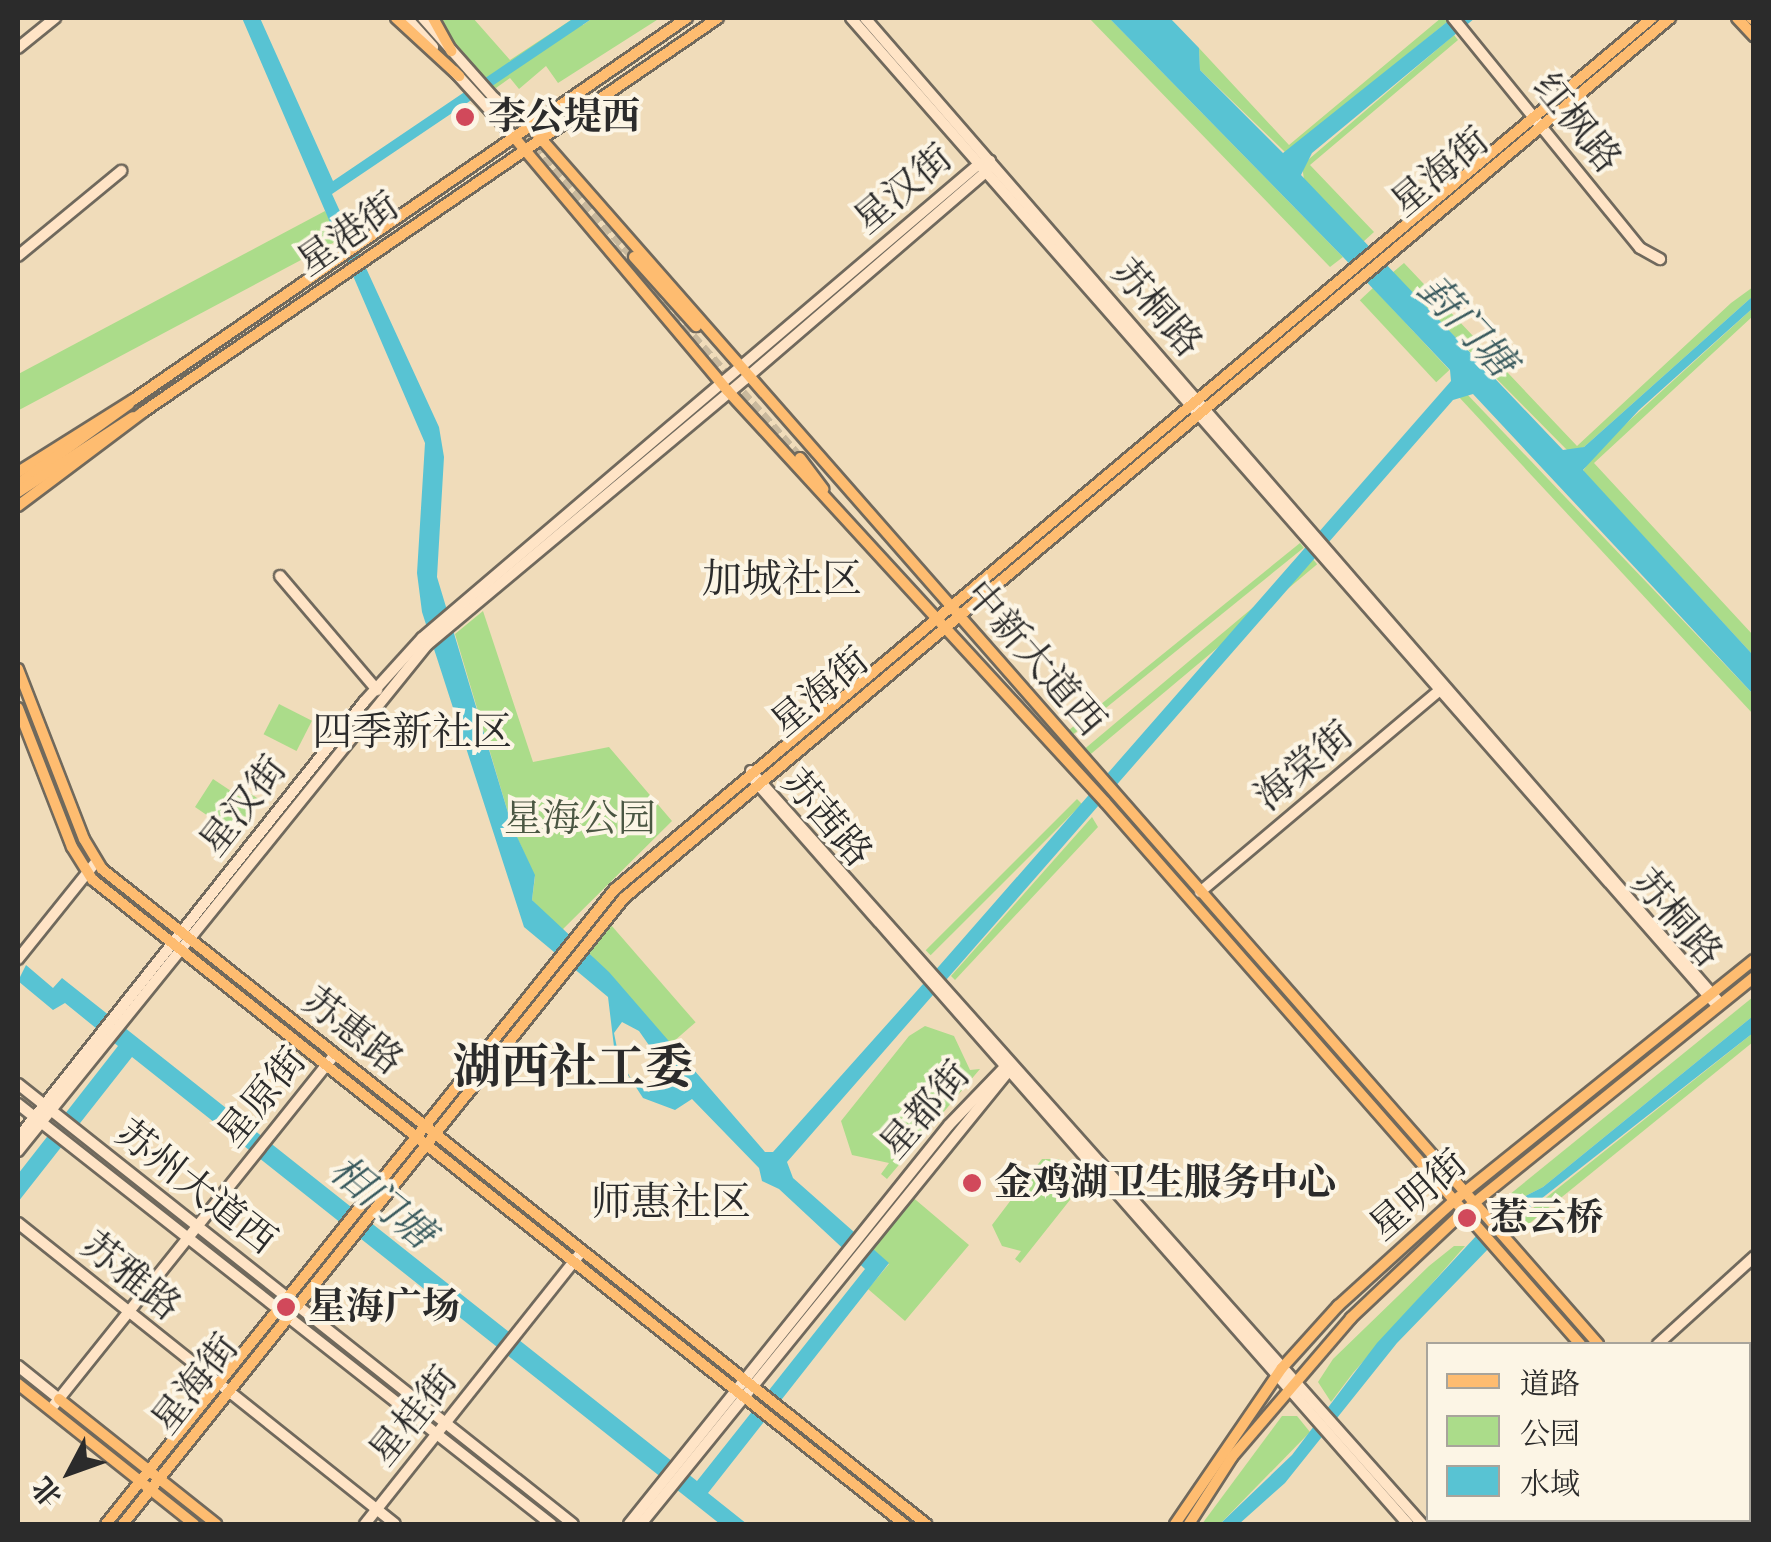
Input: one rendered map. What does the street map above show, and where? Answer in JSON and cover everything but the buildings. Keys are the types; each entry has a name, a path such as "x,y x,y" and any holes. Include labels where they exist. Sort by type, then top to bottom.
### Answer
{"main road":[{"path":"18,48 54,18"},
{"path":"396,18 467,79"},
{"name":"中新大道西","path":"407,18 489,102 524,150 871,551 932,618 945,626 1093,779"},
{"name":"中新大道西","path":"423,18 451,51 467,79"},
{"path":"433,18 451,51"},
{"name":"星港街","path":"18,472 133,400 688,18"},
{"name":"星港街","path":"18,506 142,412 718,18"},
{"name":"苏桐路","path":"851,18 917,85"},
{"name":"苏桐路","path":"865,18 985,166 1719,1005"},
{"name":"红枫路","path":"1453,18 1640,248 1660,259"},
{"name":"星海街","path":"122,1524 426,1146 558,975 582,935 623,881 1652,18"},
{"name":"星海街","path":"106,1524 547,966 654,871 1670,18"},
{"path":"1736,18 1754,36"},
{"name":"中新大道西","path":"489,102 530,126 741,374 950,606 1093,779 1468,1208 1496,1252 1578,1342"},
{"name":"星汉街","path":"18,1152 136,989 184,935 378,691 424,641 985,166"},
{"path":"18,256 121,171"},
{"path":"634,257 741,374"},
{"path":"18,484 133,400"},
{"path":"18,492 142,412"},
{"path":"800,458 871,551"},
{"path":"280,576 378,691"},
{"name":"苏惠路","path":"18,669 96,862 926,1524"},
{"name":"海棠街","path":"1200,892 1443,688"},
{"name":"苏惠路","path":"18,713 86,872 412,1136 904,1524"},
{"name":"苏茜路","path":"751,771 1280,1373 1422,1524"},
{"name":"中新大道西","path":"1110,798 1200,892 1458,1197"},
{"path":"18,959 96,862"},
{"name":"星汉街","path":"119,1017 132,1007 175,946"},
{"name":"星明街","path":"1175,1524 1280,1373 1338,1306 1458,1197 1754,960"},
{"name":"星明街","path":"1189,1524 1290,1384 1468,1208 1754,977"},
{"name":"星原街","path":"50,1410 334,1055"},
{"name":"星都街","path":"642,1524 682,1466 864,1237 1009,1067"},
{"name":"苏州大道西","path":"18,1084 573,1524"},
{"name":"苏州大道西","path":"18,1104 552,1524"},
{"name":"星汉街","path":"18,1138 40,1123"},
{"name":"苏雅路","path":"18,1224 395,1524"},
{"name":"中新大道西","path":"1481,1225 1506,1243 1596,1342"},
{"name":"星桂街","path":"365,1524 582,1252"},
{"path":"1660,1342 1754,1257"},
{"path":"18,1366 216,1524"},
{"path":"18,1384 194,1524"},
{"name":"苏茜路","path":"1336,1435 1408,1524"},
{"name":"星都街","path":"629,1524 667,1486"},
{"path":"904,1524 913,1514"}],"green space":[{"path":"437,18 473,18 510,60 574,18 583,25 593,18 660,18 558,83 546,66 519,89 510,78 496,88 471,69"},
{"path":"1089,18 1109,18 1343,257 1330,267"},
{"path":"1441,18 1452,18 1286,153 1200,70 1199,48 1289,145"},
{"path":"1454,35 1458,40 1310,165 1374,232 1363,242 1304,180 1302,165"},
{"path":"325,211 340,239 18,410 18,374"},
{"path":"1404,263 1577,446 1753,287 1753,296 1584,447 1569,452 1392,273"},
{"path":"1373,288 1449,370 1436,382 1360,300"},
{"path":"1753,308 1753,316 1594,463 1753,635 1753,655 1583,471 1597,450"},
{"path":"1465,392 1753,694 1753,714 1458,396"},
{"path":"1300,543 1304,548 1072,735 1068,731"},
{"path":"1312,558 1317,564 1090,755 1084,749"},
{"name":"星海公园","path":"483,611 533,762 609,747 672,821 561,931 532,900 535,877 512,826 455,634"},
{"path":"279,704 312,721 297,751 264,734"},
{"path":"213,779 240,797 245,790 260,800 241,827 236,824 230,831 195,807"},
{"path":"1077,799 1082,804 931,955 926,950"},
{"path":"1092,817 1098,827 955,980 951,976"},
{"path":"611,925 696,1022 669,1045 585,948"},
{"path":"1753,997 1753,1016 1543,1187 1502,1208 1509,1195"},
{"path":"925,1026 954,1036 970,1070 980,1069 887,1179 881,1174 889,1163 852,1155 841,1121 909,1036"},
{"path":"1753,1033 1753,1042 1520,1231 1513,1224"},
{"path":"1042,1159 1059,1159 1073,1182 1079,1176 1085,1181 1020,1263 1015,1259 1021,1251 1002,1246 992,1225"},
{"path":"910,1195 969,1245 905,1321 868,1289 889,1264 869,1246"},
{"path":"1454,1246 1465,1246 1331,1402 1318,1382 1333,1359 1429,1266"},
{"path":"1282,1416 1297,1416 1310,1432 1220,1524 1202,1524"}],"water":[{"path":"242,18 260,18 333,181 574,18 593,18 332,194 439,427 444,457 437,577 512,826 535,875 532,900 609,972 765,1152 773,1152 940,965 1451,381 1450,370 1109,18 1170,18 1199,48 1200,70 1283,153 1452,18 1475,18 1312,153 1301,175 1563,450 1584,447 1753,296 1753,308 1639,410 1583,470 1753,655 1753,694 1473,394 1453,400 787,1162 793,1178 889,1263 708,1493 747,1524 720,1524 132,1057 18,1202 18,1174 118,1046 65,1003 53,1010 18,981 26,965 53,988 62,978 697,1481 865,1269 779,1189 762,1181 759,1168 692,1099 675,1110 643,1098 615,1055 608,997 524,927 422,612 417,573 425,443","holes":["622,1022 639,1031 660,1061 662,1078 649,1092 634,1084 619,1058 614,1033"]},
{"path":"1753,1016 1753,1033 1523,1213 1397,1343 1285,1483 1239,1524 1220,1524 1292,1455 1377,1343 1502,1208 1543,1187"}],"tunnel":[{"path":"494,102 634,257"},
{"path":"613,247 800,458"}],"place":[{"name":"李公堤西","path":"465,117"},
{"name":"金鸡湖卫生服务中心","path":"972,1183"},
{"name":"惹云桥","path":"1467,1218"},
{"name":"星海广场","path":"286,1307"}],"district":[{"name":"加城社区","path":"782,579"},
{"name":"四季新社区","path":"412,732"},
{"name":"湖西社工委","path":"573,1068"},
{"name":"师惠社区","path":"671,1202"}],"water label":[{"name":"葑门塘","path":"1467,326"},
{"name":"相门塘","path":"382,1202"}]}
